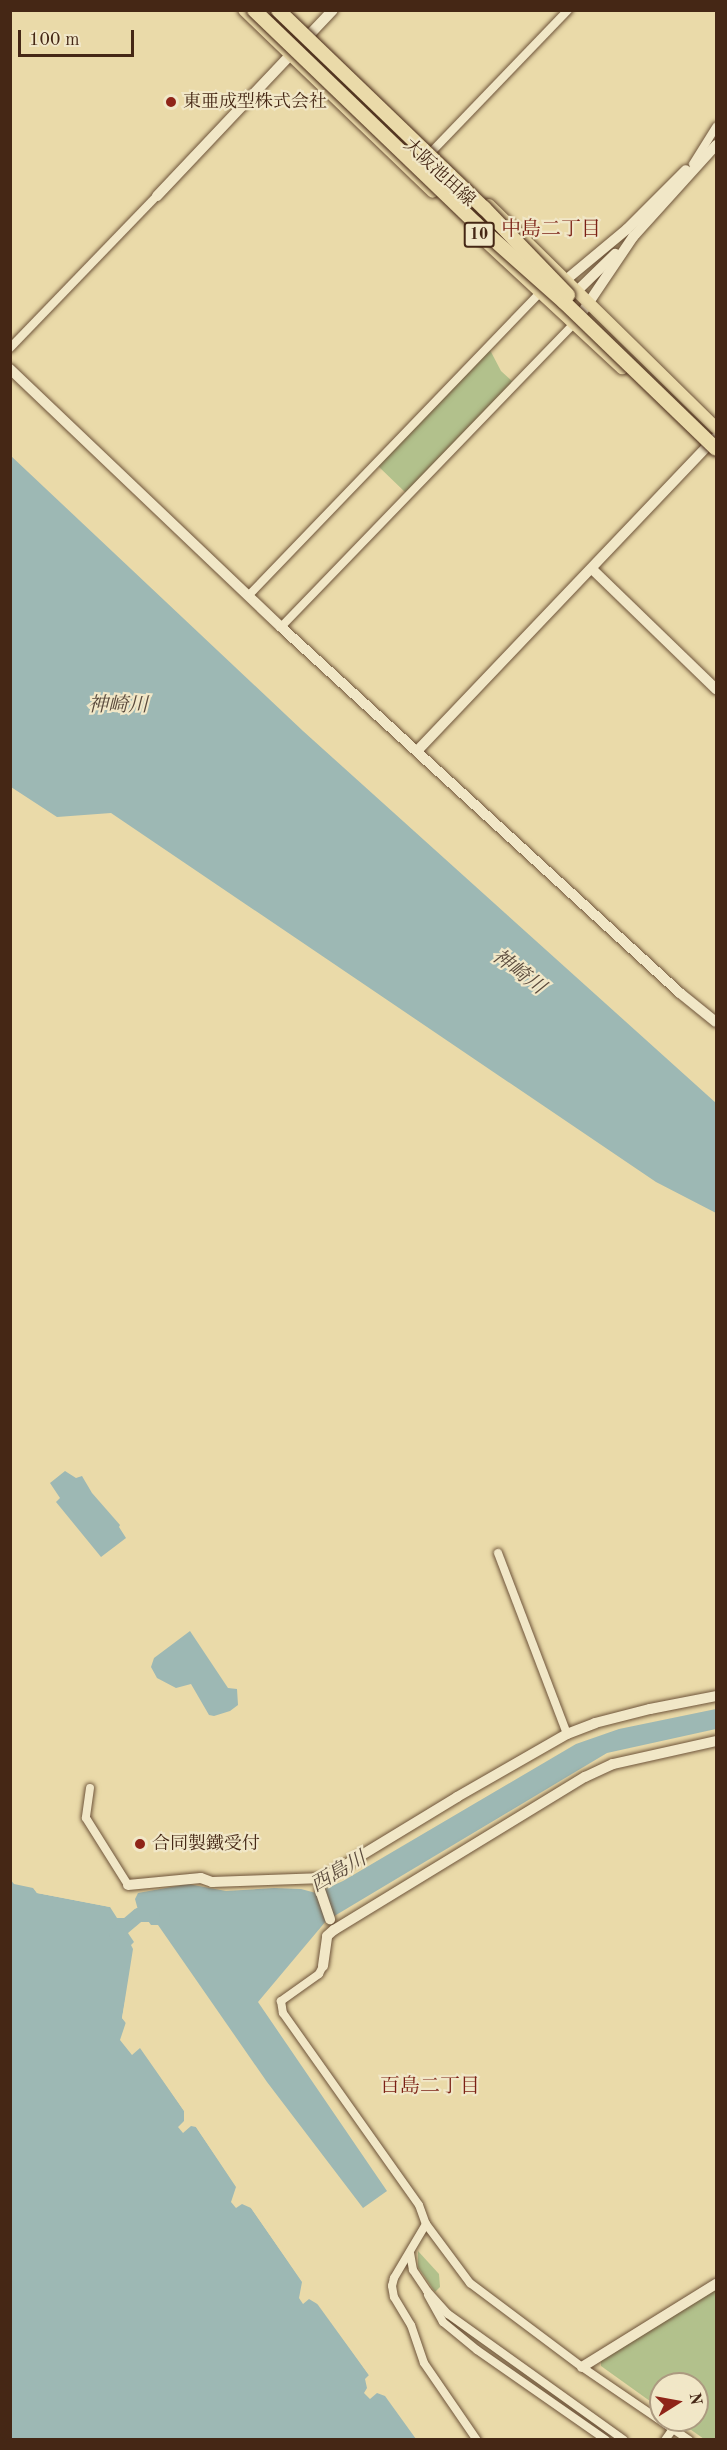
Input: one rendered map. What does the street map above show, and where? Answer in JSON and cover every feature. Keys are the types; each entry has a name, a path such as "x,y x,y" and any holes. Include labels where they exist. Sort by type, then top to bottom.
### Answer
{"highway":[{"path":"255,10 308,52 491,228 509,247 528,280"},
{"path":"255,10 467,216 564,302 715,446"},
{"path":"267,10 302,44"},
{"path":"278,10 715,446"}],"main road":[{"name":"大阪池田線","path":"244,10 540,292 715,446"},
{"name":"大阪池田線","path":"287,10 567,279 717,428"}],"street":[{"path":"10,348 333,10"},
{"path":"412,172 568,10"},
{"path":"540,292 560,297 578,290 633,237 695,166 717,128"},
{"path":"249,595 540,292 567,279 627,229 717,144"},
{"path":"695,166 717,153"},
{"path":"281,627 575,322 633,237"},
{"path":"10,369 281,627 418,750 680,993 717,1022"},
{"path":"418,750 592,569 715,446"},
{"path":"592,569 717,689"},
{"path":"498,1553 567,1734"},
{"path":"90,1788 86,1818 128,1886 201,1878 212,1882 318,1884 324,1878 457,1797 567,1734 595,1723 650,1709 717,1696"},
{"path":"649,2412 582,2367 470,2283 426,2224 419,2205 283,2013 281,2001 319,1974 323,1966 327,1936 332,1925 585,1777 613,1764 717,1741"},
{"path":"318,1884 332,1925"},
{"path":"426,2224 394,2278 392,2286 394,2296 411,2325 424,2363 477,2439"},
{"path":"410,2253 413,2270 427,2291 448,2314 624,2439"},
{"path":"582,2367 717,2284"},
{"path":"427,2291 431,2304 443,2322 477,2350 606,2439"}],"green space":[{"path":"490,350 501,371 513,382 406,493 378,466"},
{"path":"418,2251 439,2274 440,2287 435,2292 418,2267"},
{"path":"716,2289 716,2439 704,2439 694,2432 709,2432 709,2372 649,2372 649,2400 601,2366 601,2359"}],"water":[{"name":"神崎川","path":"10,455 303,731 716,1103 716,1213 656,1182 111,813 57,817 11,787"},
{"path":"65,1471 76,1478 82,1476 92,1493 120,1525 126,1538 101,1557 56,1502 60,1498 50,1483"},
{"path":"190,1631 228,1688 237,1689 238,1705 230,1711 214,1716 209,1715 191,1684 176,1688 157,1678 151,1667 154,1658"},
{"path":"716,1709 716,1729 607,1753 326,1921 258,2002 387,2191 363,2208 267,2082 158,1925 151,1925 146,1918 137,1921 132,1913 138,1910 135,1899 138,1893 188,1884 226,1891 274,1888 301,1889 316,1893 343,1881 576,1744 619,1729"},
{"path":"10,1879 14,1884 33,1888 37,1893 110,1907 117,1918 125,1918 130,1927 128,1933 134,1942 131,1945 133,1949 122,2018 126,2022 120,2040 132,2055 140,2048 184,2111 184,2121 178,2127 183,2133 191,2126 196,2127 236,2187 231,2202 236,2208 242,2204 251,2208 302,2282 299,2298 303,2304 309,2299 319,2305 369,2375 365,2379 367,2388 364,2393 370,2399 377,2393 385,2396 416,2439 11,2439"}],"pier":[{"path":"31,1884 39,1890 111,1904 110,1907 37,1893"},
{"path":"135,1947 125,2017 128,2026 122,2018"},
{"path":"139,2045 143,2046 187,2109 187,2115"},
{"path":"194,2124 198,2125 239,2185 238,2189"},
{"path":"249,2205 254,2206 304,2280 304,2284"},
{"path":"313,2298 321,2304 372,2373 371,2378"}],"waterway":[{"name":"西島川","path":"116,1934 139,1915 153,1915"}],"place":[{"name":"東亜成型株式会社","path":"171,102"},
{"name":"合同製鐵受付","path":"140,1844"}],"district":[{"name":"中島二丁目","path":"551,230"},
{"name":"百島二丁目","path":"430,2087"}]}
